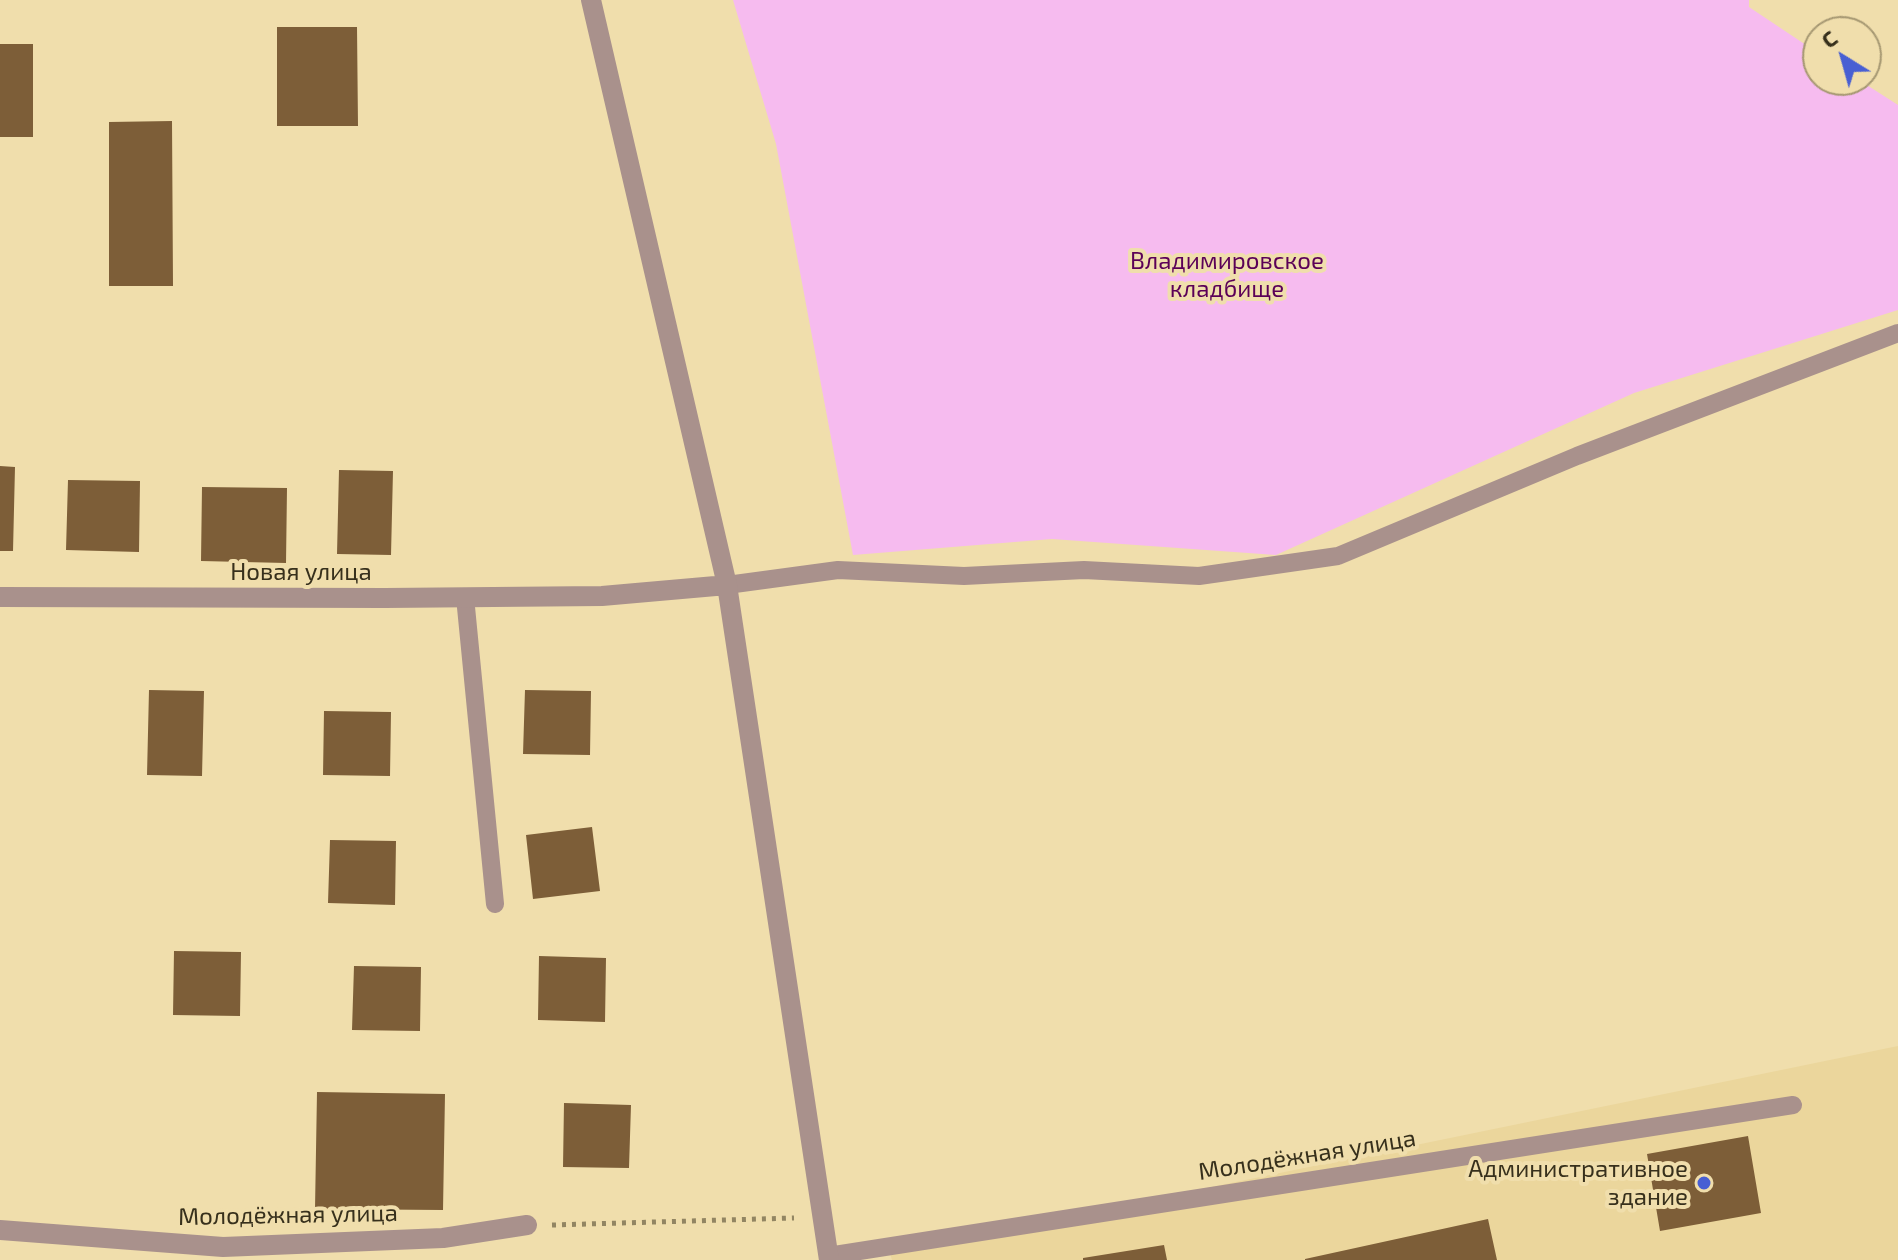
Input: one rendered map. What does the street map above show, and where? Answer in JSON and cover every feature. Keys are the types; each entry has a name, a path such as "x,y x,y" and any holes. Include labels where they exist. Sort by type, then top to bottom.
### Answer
{"street":[{"path":"591,0 727,585 828,1258"},
{"name":"Новая улица","path":"0,597 602,596 727,585"},
{"name":"Молодёжная улица","path":"0,1230 223,1247 443,1238 527,1225"}],"lane":[{"path":"727,585 838,570 964,576 1084,570 1199,576 1338,556 1577,456 1898,333"},
{"path":"465,597 495,904"},
{"name":"Молодёжная улица","path":"828,1258 1793,1105"}],"path":[{"path":"527,1225 822,1217"}],"shaded area":[{"path":"1898,1046 1898,1260 892,1260 890,1253"}],"green space":[{"name":"Владимировское кладбище","path":"733,0 1749,0 1749,7 1802,42 1802,96 1882,95 1898,105 1898,310 1634,393 1276,555 1052,539 853,555 776,144"}],"building":[{"path":"277,27 357,27 358,126 277,126"},
{"path":"0,44 33,44 33,137 0,137"},
{"path":"172,121 173,286 109,286 109,122"},
{"path":"0,466 15,467 13,551 0,551"},
{"path":"339,470 393,471 391,555 337,554"},
{"path":"68,480 140,481 139,552 66,550"},
{"path":"202,487 287,488 286,563 201,561"},
{"path":"149,690 204,691 202,776 147,775"},
{"path":"525,690 591,691 590,755 523,754"},
{"path":"324,711 391,712 390,776 323,775"},
{"path":"592,827 600,891 533,899 526,835"},
{"path":"330,840 396,841 395,905 328,903"},
{"path":"174,951 241,952 240,1016 173,1015"},
{"path":"539,956 606,958 605,1022 538,1020"},
{"path":"354,966 421,967 420,1031 352,1030"},
{"path":"317,1092 445,1094 443,1210 315,1209"},
{"path":"564,1103 631,1105 629,1168 563,1167"},
{"name":"Административное здание","path":"1748,1136 1761,1213 1660,1231 1647,1154"},
{"path":"1488,1219 1497,1260 1305,1260 1305,1259"},
{"path":"1164,1245 1167,1260 1083,1260 1083,1258"}],"place":[{"name":"Административное здание","path":"1704,1183"}]}
